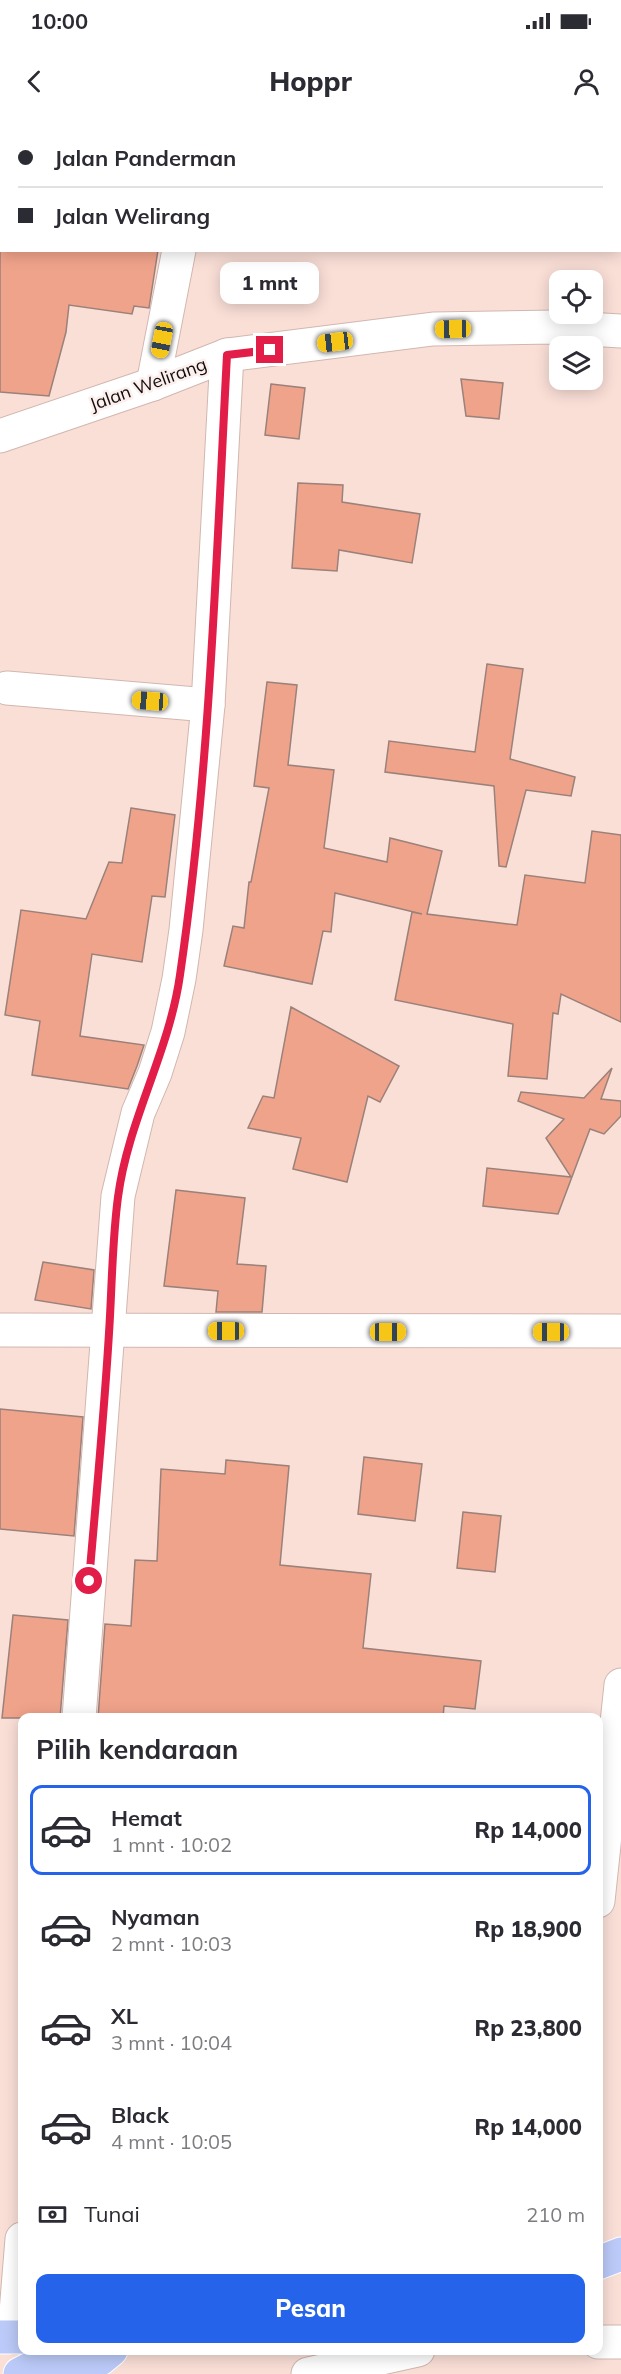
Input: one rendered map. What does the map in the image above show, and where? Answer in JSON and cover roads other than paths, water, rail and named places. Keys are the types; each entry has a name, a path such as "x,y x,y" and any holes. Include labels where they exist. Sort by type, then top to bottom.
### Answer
{"main road":[{"path":"603,2261 621,2254"},
{"path":"20,2374 30,2369 100,2359 105,2355"}],"street":[{"path":"153,384 179,252"},
{"name":"Jalan Welirang","path":"0,436 153,384 227,355 433,329 555,327 621,332"},
{"path":"78,1713 110,1331 118,1196 138,1113 155,1073 168,1032 180,979 208,705 227,355"},
{"path":"7,688 208,705"},
{"path":"0,1330 621,1332"},
{"path":"603,1854 621,1685"},
{"path":"12,2337 18,2278"},
{"path":"603,2342 621,2343"},
{"path":"308,2374 396,2355"},
{"path":"420,2355 424,2374"}]}
